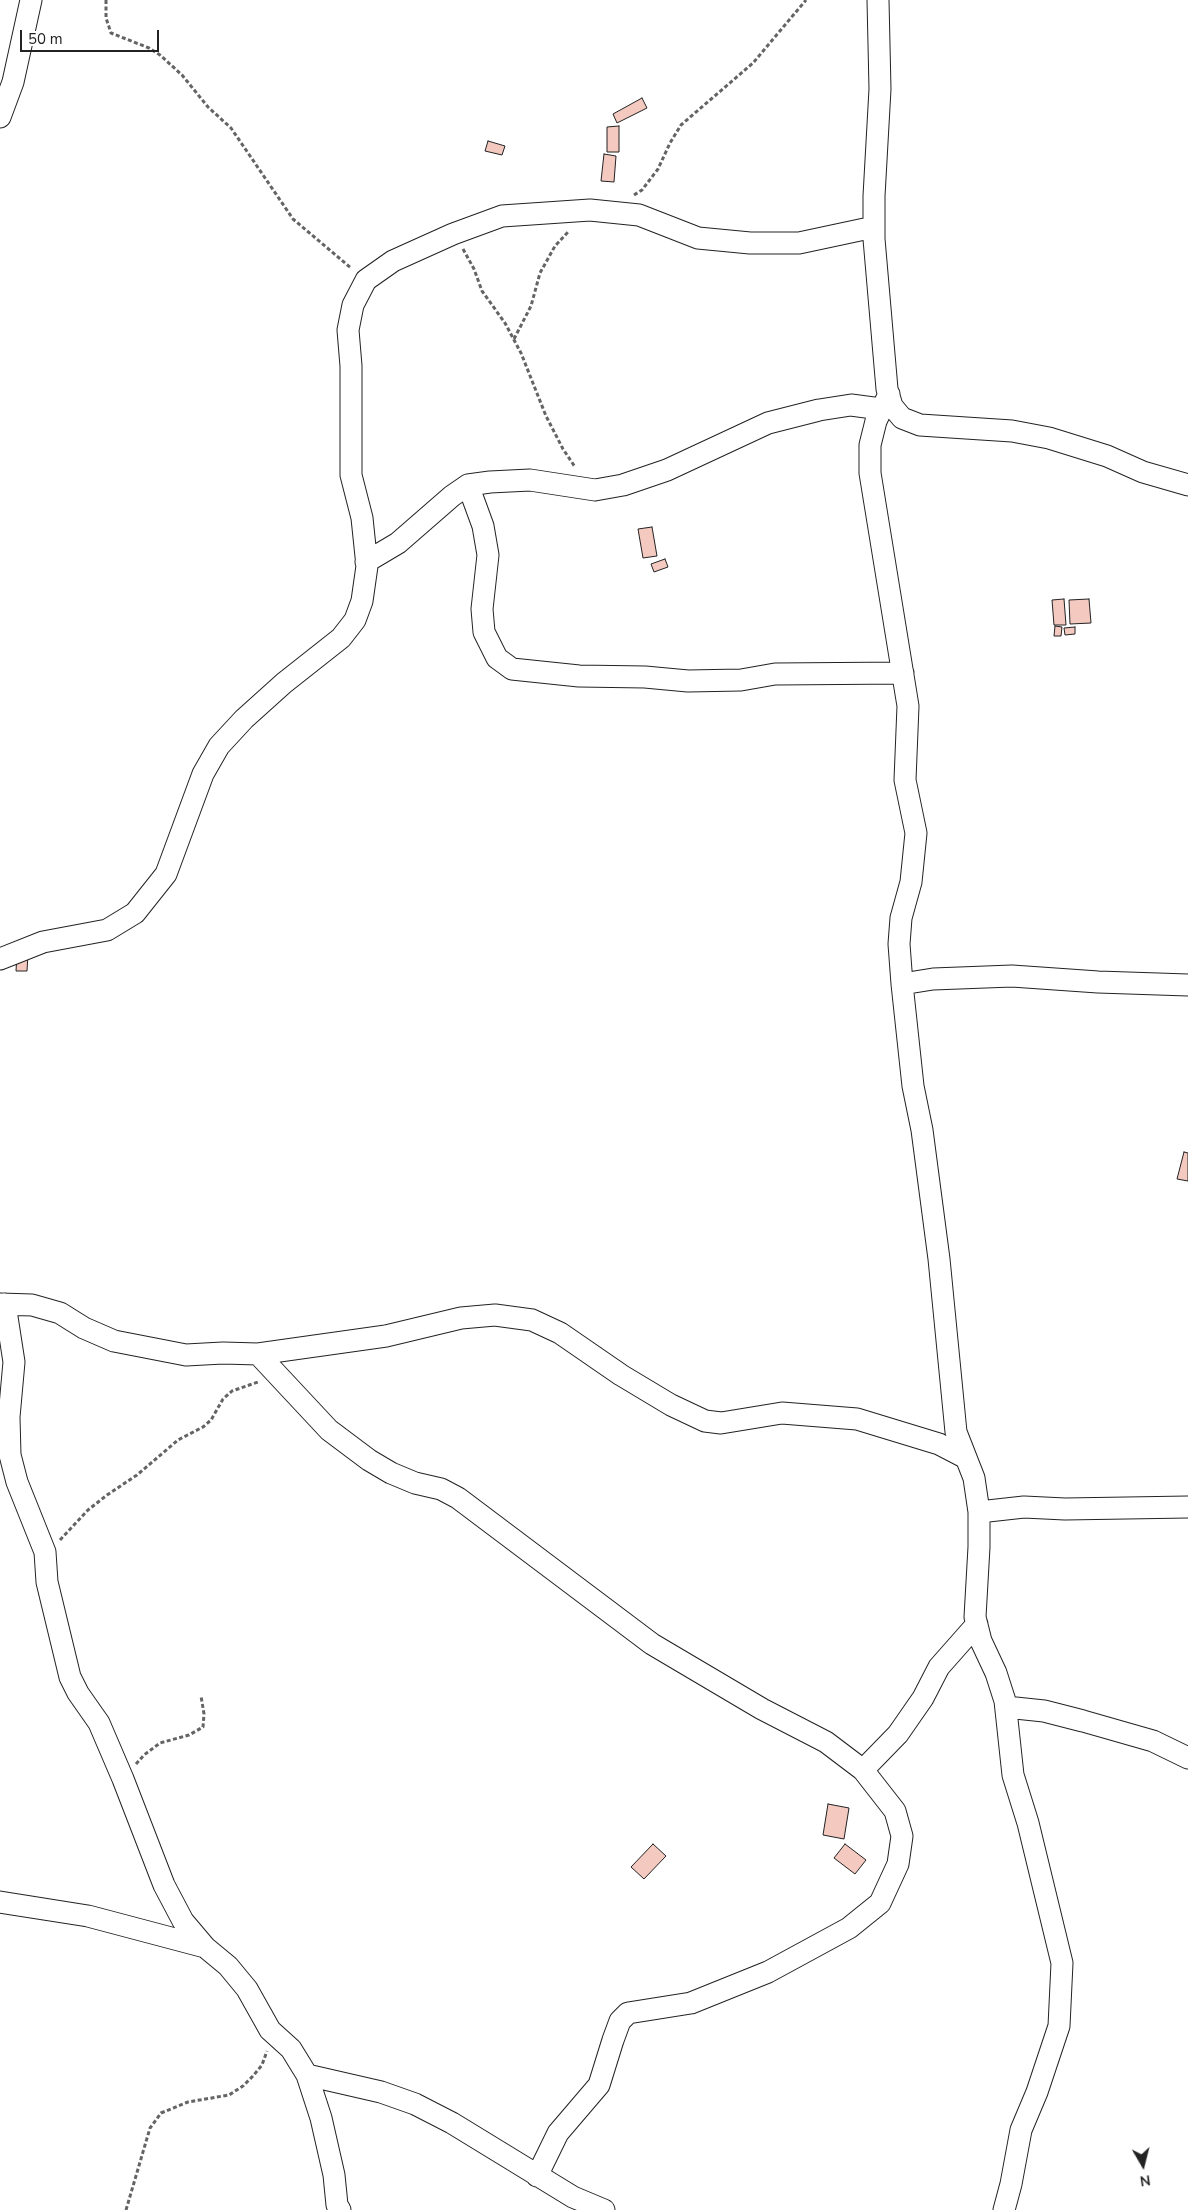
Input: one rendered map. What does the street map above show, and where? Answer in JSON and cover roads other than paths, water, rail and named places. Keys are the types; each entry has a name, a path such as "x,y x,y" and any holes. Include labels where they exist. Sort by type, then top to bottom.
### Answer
{"street":[{"path":"0,117 14,82 31,0"},
{"path":"878,0 880,89 874,227 885,402 876,421 870,445 870,473 873,502 908,706 905,780 916,833 911,882 901,918 899,944 902,984 913,1086 922,1130 938,1249 956,1432 974,1478 979,1512 980,1547 975,1608 977,1624 981,1641 996,1673 1006,1707 1013,1774 1028,1823 1062,1963 1059,2026 1037,2092 1021,2130 1010,2204"},
{"path":"0,959 43,942 107,930 135,913 166,874 203,774 219,746 244,718 284,683 341,638 355,620 362,601 366,562 362,518 351,475 351,366 348,330 353,305 366,280 393,261 453,234 502,216 590,210 639,215 698,238 750,243 799,242 874,227"},
{"path":"366,562 398,543 452,496 468,485 530,480 595,490 623,485 667,470 768,423 819,410 851,405 885,402 892,406 902,418 920,426 1012,431 1049,438 1107,456 1143,472 1188,485"},
{"path":"468,485 483,526 488,555 482,609 484,632 497,658 512,668 579,676 645,677 688,682 741,680 775,674 903,673"},
{"path":"902,984 933,979 1012,976 1098,982 1188,985"},
{"path":"340,2210 337,2205 334,2175 321,2118 307,2075 292,2049 270,2030 247,1989 228,1966 205,1947 183,1921 164,1885 99,1723 78,1693 70,1677 48,1582 45,1552 15,1476 10,1455 9,1417 14,1362 2,1304 32,1305 60,1313 84,1328 114,1341 147,1349 186,1355 258,1354 386,1336 461,1318 495,1314 532,1320 560,1334 621,1375 671,1404 706,1421 721,1423 782,1413 857,1419 939,1444 966,1458"},
{"path":"258,1354 328,1430 369,1460 391,1473 415,1483 441,1489 458,1498 652,1644 762,1709 826,1742 863,1770 895,1811 902,1836 898,1864 880,1902 849,1928 768,1972 691,2003 628,2013 620,2021 600,2085 558,2133 537,2176"},
{"path":"979,1512 1024,1507 1065,1509 1188,1507"},
{"path":"863,1770 898,1734 923,1698 939,1667 977,1624"},
{"path":"1006,1707 1044,1711 1083,1721 1153,1741 1188,1758"},
{"path":"0,1902 88,1916 205,1947"},
{"path":"307,2075 381,2092 415,2104 452,2123 573,2197 604,2210"}]}
